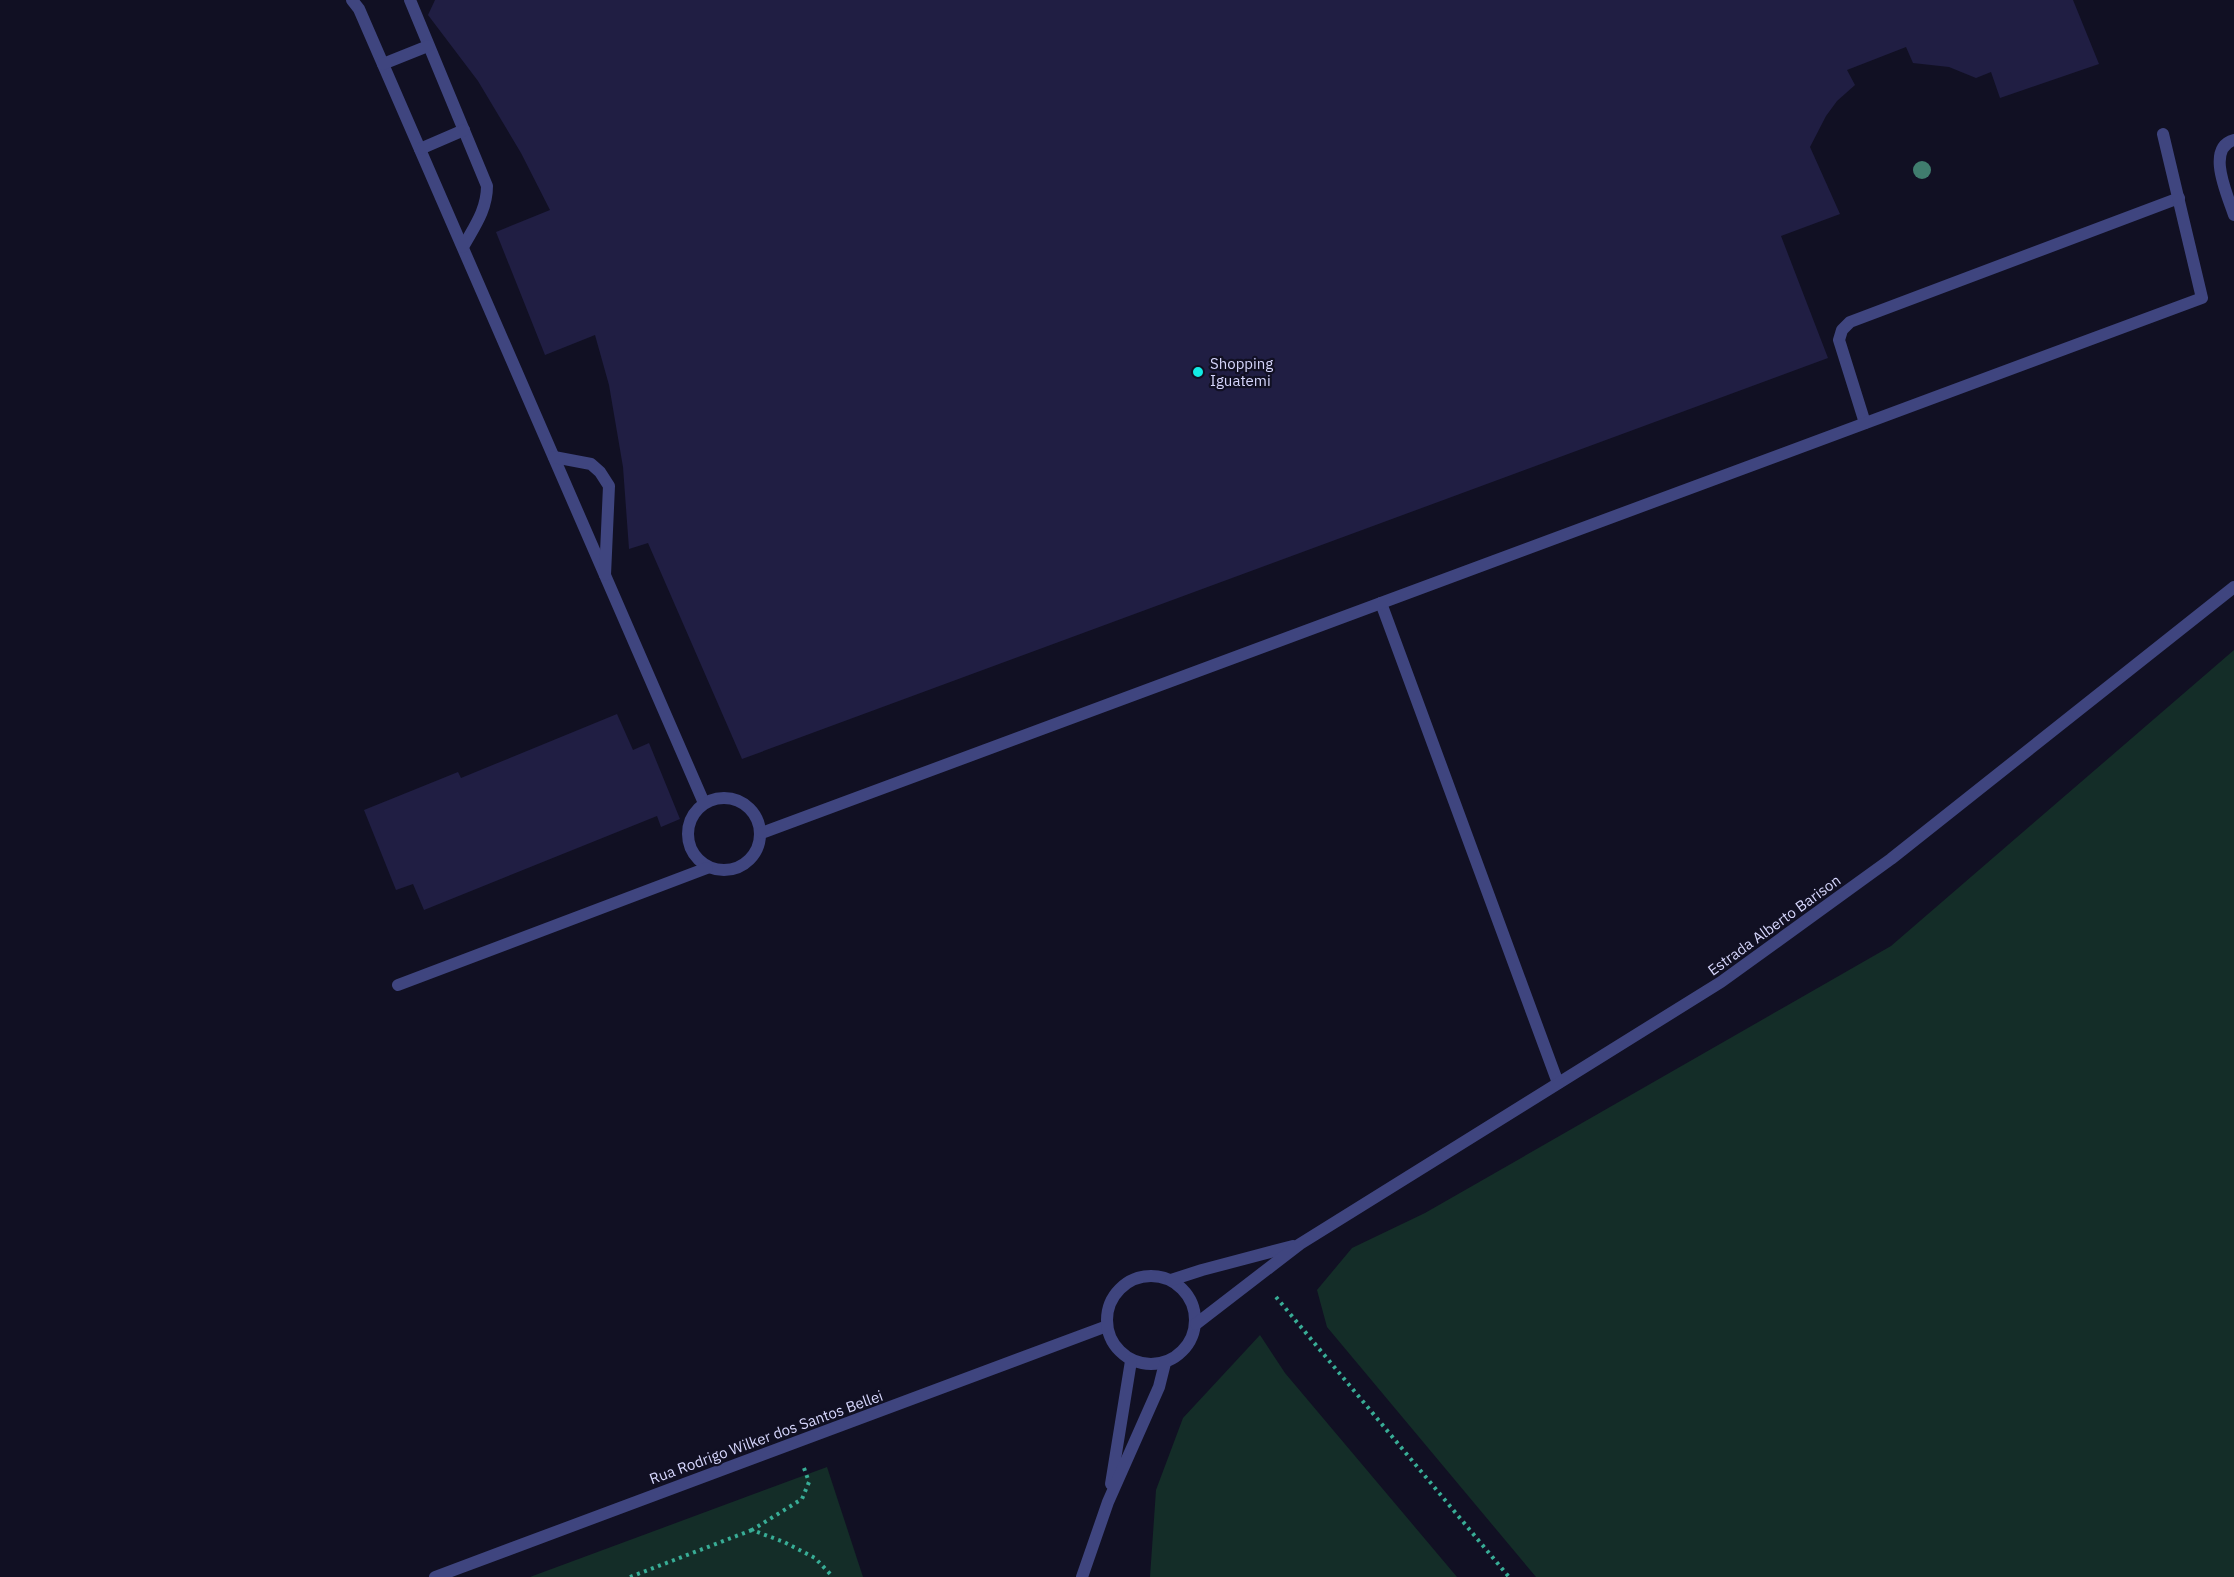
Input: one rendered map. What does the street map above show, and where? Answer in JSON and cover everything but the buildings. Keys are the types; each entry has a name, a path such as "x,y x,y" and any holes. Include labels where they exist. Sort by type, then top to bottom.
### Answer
{"street":[{"path":"352,0 359,9 704,803"},
{"path":"410,0 487,186 487,200 482,214 463,247"},
{"path":"383,64 428,46"},
{"path":"420,149 464,130"},
{"path":"762,833 2202,298 2163,134"},
{"path":"2234,140 2229,141 2222,148 2218,158 2234,215"},
{"path":"1865,423 1839,340 1842,330 1850,322 2179,198"},
{"path":"554,457 591,465 600,472 609,486 605,579"},
{"name":"Estrada Alberto Barison","path":"1196,1324 1300,1244 1721,982 1891,859 2234,587"},
{"path":"1382,603 1558,1083"},
{"path":"398,985 707,868 726,871 744,866 758,852 762,833 756,815 741,801 722,797 704,803 691,817 687,836 693,854 707,868"},
{"name":"Estrada Alberto Barison","path":"1171,1280 1300,1244"},
{"path":"1155,1276 1171,1280 1185,1291 1193,1306 1196,1324 1191,1341 1180,1354 1165,1363 1148,1365 1131,1361 1117,1350 1108,1335 1106,1317 1111,1300 1122,1286 1137,1277 1155,1276"},
{"name":"Rua Rodrigo Wilker dos Santos Bellei","path":"435,1577 1107,1326"},
{"path":"1108,1502 1131,1361"},
{"path":"1082,1577 1108,1502 1159,1388 1165,1363"}],"path":[{"path":"1258,1276 1509,1577"},
{"path":"630,1577 752,1530 802,1499 809,1482 795,1442"},
{"path":"752,1530 784,1542 815,1558 832,1577"}],"green space":[{"path":"2234,650 2234,1577 1536,1577 1327,1327 1317,1290 1352,1248 1425,1213 1891,946"},
{"path":"1260,1335 1285,1373 1457,1577 1150,1577 1156,1490 1183,1418"},
{"path":"827,1467 863,1577 530,1577"}],"place":[{"name":"Shopping Iguatemi","path":"1198,372"}]}
